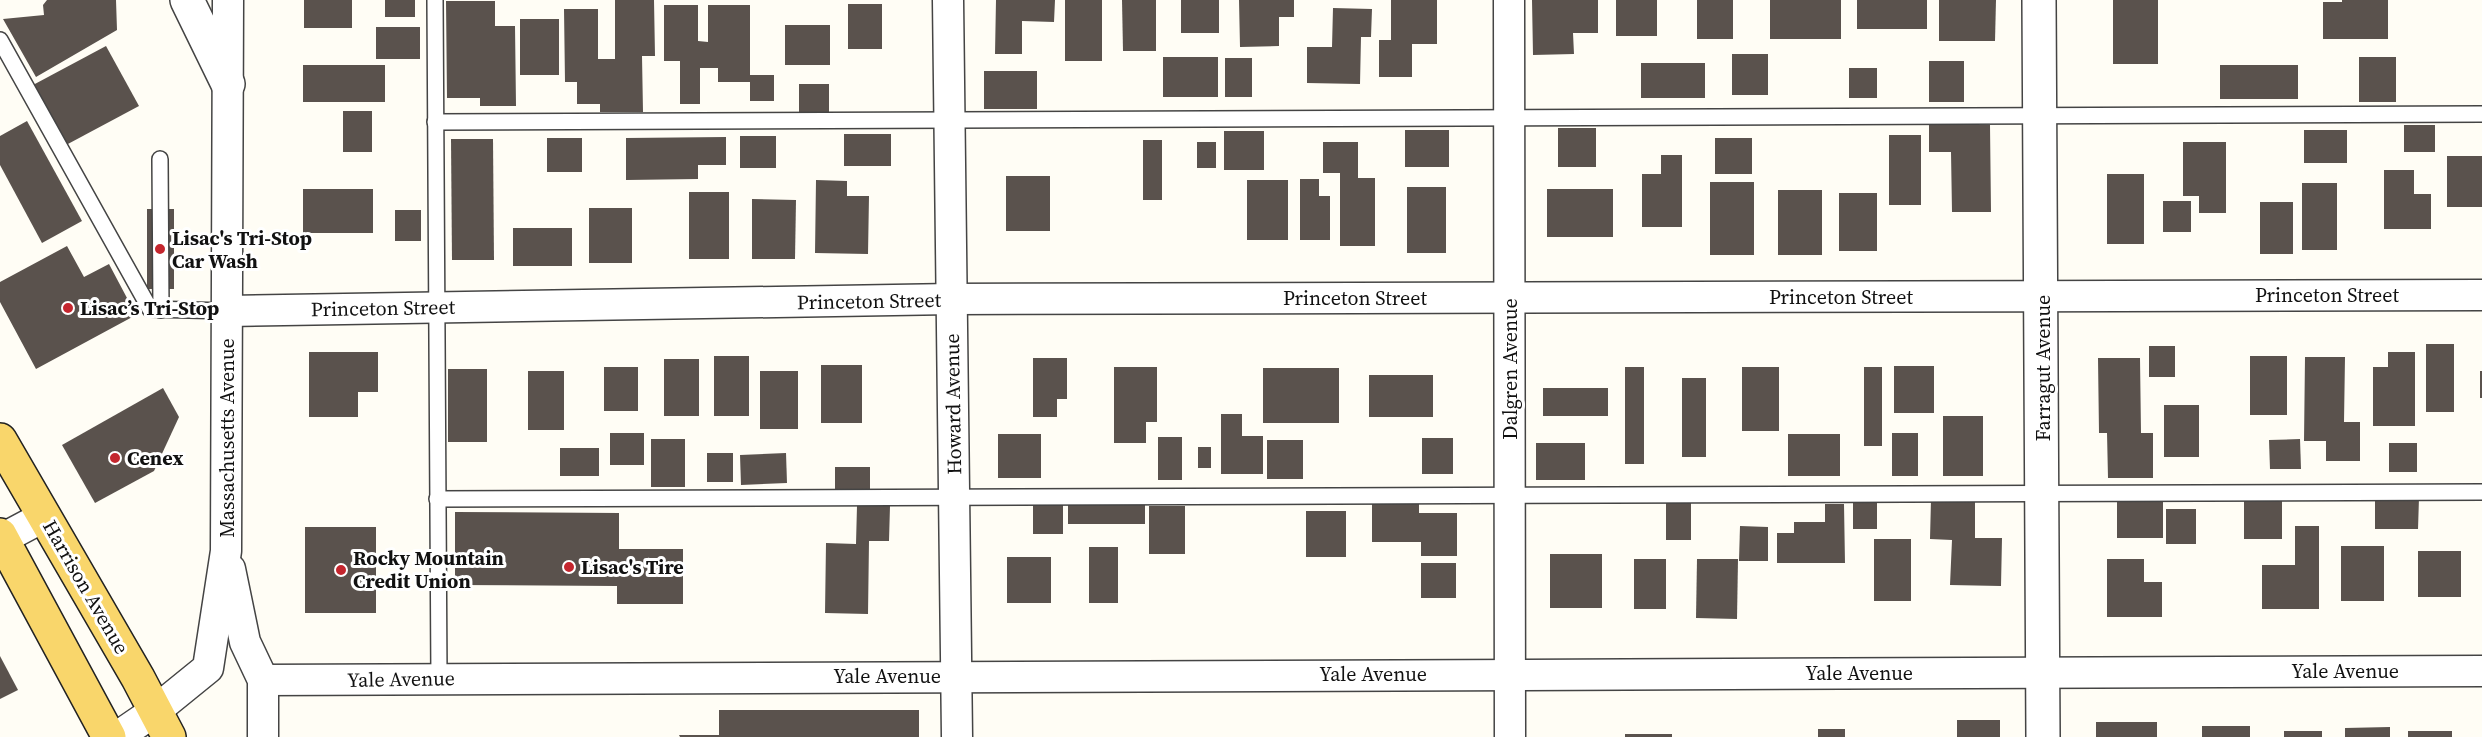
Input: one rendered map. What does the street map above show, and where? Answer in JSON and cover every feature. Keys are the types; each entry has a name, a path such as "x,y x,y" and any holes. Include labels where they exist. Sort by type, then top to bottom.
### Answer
{"main road":[{"name":"Harrison Avenue","path":"0,440 162,724"},
{"path":"1,538 109,737"}],"street":[{"path":"187,0 228,84"},
{"name":"Massachusetts Avenue","path":"117,737 162,724 208,668 226,552 228,0"},
{"name":"Howard Avenue","path":"948,0 957,737"},
{"name":"Dalgren Avenue","path":"1509,0 1510,737"},
{"name":"Farragut Avenue","path":"2039,0 2043,737"},
{"name":"Princeton Street","path":"228,311 952,299 2482,295"},
{"path":"1,538 45,516"},
{"name":"Massachusetts Avenue","path":"226,552 246,642 263,680 263,737"},
{"name":"Yale Avenue","path":"263,680 957,675 2482,671"}],"lane":[{"path":"435,0 439,679"},
{"path":"0,40 150,309 228,311"},
{"path":"435,122 2482,114"},
{"path":"160,159 161,310"},
{"path":"437,499 2482,492"}],"building":[{"path":"47,0 116,0 117,30 36,77 3,19 44,15 43,5"},
{"path":"304,0 352,0 352,28 304,28"},
{"path":"385,0 415,0 415,17 385,17"},
{"path":"615,0 654,0 655,56 642,56 643,112 600,112 600,104 577,104 577,82 565,82 564,9 598,9 598,59 615,59"},
{"path":"996,0 1055,0 1054,22 1022,21 1022,54 995,54"},
{"path":"1065,0 1102,0 1102,61 1065,61"},
{"path":"1122,0 1156,0 1156,51 1123,51"},
{"path":"1181,0 1219,0 1219,33 1181,33"},
{"path":"1239,0 1294,0 1294,17 1279,17 1279,46 1240,47"},
{"path":"1391,0 1437,0 1437,44 1412,44 1412,77 1379,77 1379,40 1391,40"},
{"path":"1532,0 1598,0 1598,33 1573,33 1574,54 1533,55"},
{"path":"1616,0 1657,0 1657,36 1616,36"},
{"path":"1697,0 1733,0 1733,39 1697,39"},
{"path":"1770,0 1841,0 1841,39 1770,39"},
{"path":"1857,0 1927,0 1927,29 1857,29"},
{"path":"1939,0 1996,0 1995,41 1939,41"},
{"path":"2113,0 2158,0 2158,64 2113,64"},
{"path":"2342,0 2388,0 2388,39 2323,39 2323,2 2342,2"},
{"path":"446,1 495,1 495,26 515,26 516,106 480,106 480,98 447,98"},
{"path":"848,4 882,4 882,49 848,49"},
{"path":"664,5 698,5 698,41 708,42 708,5 750,5 750,75 774,75 774,101 750,101 750,82 718,82 718,68 700,68 700,104 680,104 680,61 664,61"},
{"path":"1333,8 1372,9 1371,37 1361,37 1360,84 1307,83 1307,47 1332,47"},
{"path":"520,19 559,19 559,75 520,75"},
{"path":"785,25 830,25 830,65 785,65"},
{"path":"376,27 420,27 420,59 376,59"},
{"path":"106,46 139,106 66,145 33,85"},
{"path":"1732,54 1768,54 1768,95 1732,95"},
{"path":"1163,57 1218,57 1218,97 1163,97"},
{"path":"2359,57 2396,57 2396,102 2359,102"},
{"path":"1225,58 1252,58 1252,97 1225,97"},
{"path":"1929,61 1964,61 1964,102 1929,102"},
{"path":"1641,63 1705,63 1705,98 1641,98"},
{"path":"303,65 385,65 385,102 303,102"},
{"path":"2220,65 2298,65 2298,99 2220,99"},
{"path":"1849,68 1877,68 1877,98 1849,98"},
{"path":"984,71 1037,71 1037,109 984,109"},
{"path":"799,84 829,84 829,113 799,113"},
{"path":"343,111 372,111 372,152 343,152"},
{"path":"27,121 82,221 42,243 0,165 0,136"},
{"path":"1929,125 1990,125 1991,212 1952,212 1951,152 1929,152"},
{"path":"2404,125 2435,125 2435,152 2404,152"},
{"path":"1558,128 1596,128 1596,167 1558,167"},
{"path":"1405,130 1449,130 1449,167 1405,167"},
{"path":"2304,130 2347,130 2347,163 2304,163"},
{"path":"1224,131 1264,131 1264,170 1224,170"},
{"path":"844,134 891,134 891,166 844,166"},
{"path":"1889,135 1921,135 1921,205 1889,205"},
{"path":"740,136 776,136 776,168 740,168"},
{"path":"726,137 726,165 698,165 698,179 626,180 626,138"},
{"path":"547,138 582,138 582,172 547,172"},
{"path":"1715,138 1752,138 1752,174 1715,174"},
{"path":"451,139 493,139 494,260 452,260"},
{"path":"1143,140 1162,140 1162,200 1143,200"},
{"path":"1197,142 1216,142 1216,168 1197,168"},
{"path":"1323,142 1358,142 1358,178 1375,178 1375,246 1340,246 1340,173 1323,173"},
{"path":"2183,142 2226,142 2226,213 2199,213 2199,196 2183,196"},
{"path":"1661,155 1682,155 1682,227 1642,227 1642,174 1661,174"},
{"path":"2447,156 2482,156 2482,207 2447,207"},
{"path":"2384,170 2414,170 2414,194 2431,194 2431,229 2384,229"},
{"path":"2107,174 2144,174 2144,244 2107,244"},
{"path":"1006,176 1050,176 1050,231 1006,231"},
{"path":"1300,179 1319,179 1319,196 1330,196 1330,240 1300,240"},
{"path":"816,180 847,181 847,196 869,196 868,254 815,253"},
{"path":"1247,180 1288,180 1288,240 1247,240"},
{"path":"1710,182 1754,182 1754,255 1710,255"},
{"path":"2302,183 2337,183 2337,250 2302,250"},
{"path":"1407,187 1446,187 1446,253 1407,253"},
{"path":"303,189 373,189 373,233 303,233"},
{"path":"1547,189 1613,189 1613,237 1547,237"},
{"path":"1778,190 1822,190 1822,255 1778,255"},
{"path":"689,192 729,192 729,259 689,259"},
{"path":"1839,193 1877,193 1877,251 1839,251"},
{"path":"752,199 796,200 795,259 752,259"},
{"path":"2163,201 2191,201 2191,232 2163,232"},
{"path":"2260,202 2293,202 2293,254 2260,254"},
{"path":"589,208 632,208 632,263 589,263"},
{"name":"Lisac's Tri-Stop Car Wash","path":"147,209 174,209 174,289 147,289"},
{"path":"395,210 421,210 421,241 395,241"},
{"path":"513,228 572,228 572,266 513,266"},
{"name":"Lisac’s Tri-Stop","path":"67,246 84,277 109,264 136,315 36,369 0,302 0,282"},
{"path":"2426,344 2454,344 2454,412 2426,412"},
{"path":"2149,346 2175,346 2175,377 2149,377"},
{"path":"309,352 378,352 378,392 358,392 358,417 309,417"},
{"path":"2388,352 2415,352 2415,426 2373,426 2373,367 2388,367"},
{"path":"714,356 749,356 749,416 714,416"},
{"path":"2250,356 2287,356 2287,415 2250,415"},
{"path":"2305,357 2345,357 2344,422 2360,422 2360,461 2326,461 2326,441 2304,441"},
{"path":"1033,358 1067,358 1067,399 1057,399 1057,417 1033,417"},
{"path":"2098,358 2140,358 2141,433 2153,433 2153,478 2108,478 2107,433 2099,433"},
{"path":"664,359 699,359 699,416 664,416"},
{"path":"821,365 862,365 862,423 821,423"},
{"path":"1894,366 1934,366 1934,413 1894,413"},
{"path":"604,367 638,367 638,411 604,411"},
{"path":"1114,367 1157,367 1157,422 1146,422 1146,443 1114,443"},
{"path":"1625,367 1644,367 1644,464 1625,464"},
{"path":"1742,367 1779,367 1779,431 1742,431"},
{"path":"1864,367 1882,367 1882,446 1864,446"},
{"path":"1263,368 1339,368 1339,423 1263,423"},
{"path":"448,369 487,369 487,442 448,442"},
{"path":"528,371 564,371 564,430 528,430"},
{"path":"760,371 798,371 798,429 760,429"},
{"path":"2480,371 2482,371 2482,398 2480,398"},
{"path":"1369,375 1433,375 1433,417 1369,417"},
{"path":"1682,378 1706,378 1706,457 1682,457"},
{"name":"Cenex","path":"163,388 179,417 154,471 95,503 62,445"},
{"path":"1543,388 1608,388 1608,416 1543,416"},
{"path":"2164,405 2199,405 2199,457 2164,457"},
{"path":"1221,414 1242,414 1242,436 1263,436 1263,474 1221,474"},
{"path":"1943,416 1983,416 1983,476 1943,476"},
{"path":"610,433 644,433 644,465 610,465"},
{"path":"1892,433 1918,433 1918,476 1892,476"},
{"path":"998,434 1041,434 1041,478 998,478"},
{"path":"1788,434 1840,434 1840,476 1788,476"},
{"path":"1158,437 1182,437 1182,480 1158,480"},
{"path":"1422,438 1453,438 1453,474 1422,474"},
{"path":"651,439 685,439 685,487 651,487"},
{"path":"2300,439 2301,469 2270,469 2269,440"},
{"path":"1267,440 1303,440 1303,479 1267,479"},
{"path":"1536,443 1585,443 1585,480 1536,480"},
{"path":"2389,443 2417,443 2417,472 2389,472"},
{"path":"1198,447 1211,447 1211,468 1198,468"},
{"path":"560,448 599,448 599,476 560,476"},
{"path":"707,453 733,453 733,482 707,482"},
{"path":"786,453 787,483 741,485 740,455"},
{"path":"835,467 870,467 870,489 835,489"},
{"path":"2375,496 2419,497 2418,529 2375,529"},
{"path":"2244,499 2282,499 2282,539 2244,539"},
{"path":"1931,500 1975,501 1975,538 2002,538 2001,586 1950,585 1952,540 1930,539"},
{"path":"2117,500 2163,500 2163,538 2117,538"},
{"path":"1853,501 1877,501 1877,529 1853,529"},
{"path":"1068,502 1145,502 1145,524 1068,524"},
{"path":"1372,502 1419,502 1419,513 1457,513 1457,556 1421,556 1421,542 1372,542"},
{"path":"1666,502 1691,502 1691,540 1666,540"},
{"path":"1033,504 1063,504 1063,534 1033,534"},
{"path":"1825,504 1844,504 1845,563 1777,563 1777,533 1794,533 1794,522 1825,522"},
{"path":"857,506 890,506 889,541 869,541 868,614 825,613 826,543 856,544"},
{"path":"1149,506 1185,506 1185,554 1149,554"},
{"path":"2166,509 2196,509 2196,544 2166,544"},
{"path":"1306,511 1346,511 1346,557 1306,557"},
{"name":"Lisac's Tire","path":"455,512 619,513 619,549 683,549 683,604 617,604 617,586 455,585"},
{"path":"1740,526 1768,527 1768,561 1739,561"},
{"path":"2295,526 2319,526 2319,609 2262,609 2262,565 2295,565"},
{"name":"Rocky Mountain Credit Union","path":"305,527 376,527 376,613 305,613"},
{"path":"1874,539 1911,539 1911,601 1874,601"},
{"path":"2341,546 2384,546 2384,601 2341,601"},
{"path":"1089,547 1118,547 1118,603 1089,603"},
{"path":"2418,551 2461,551 2461,597 2418,597"},
{"path":"1550,554 1602,554 1602,608 1550,608"},
{"path":"1007,557 1051,557 1051,603 1007,603"},
{"path":"1634,559 1666,559 1666,609 1634,609"},
{"path":"1697,559 1738,559 1737,619 1696,618"},
{"path":"2107,559 2144,559 2144,582 2162,582 2162,617 2107,617"},
{"path":"1421,563 1456,563 1456,598 1421,598"},
{"path":"0,656 18,690 0,699"},
{"path":"719,710 919,710 919,737 680,737 679,735 719,735"},
{"path":"1957,720 2000,720 2000,737 1957,737"},
{"path":"2096,722 2157,722 2157,737 2096,737"},
{"path":"2202,726 2250,726 2250,737 2202,737"},
{"path":"2390,727 2390,737 2345,737 2345,728"},
{"path":"1818,729 1845,729 1845,737 1818,737"},
{"path":"2284,731 2322,731 2322,737 2284,737"},
{"path":"2408,731 2452,731 2452,737 2408,737"},
{"path":"1625,734 1672,734 1672,737 1625,737"}],"place":[{"name":"Lisac's Tri-Stop Car Wash","path":"160,249"},
{"name":"Lisac’s Tri-Stop","path":"68,308"},
{"name":"Cenex","path":"115,458"},
{"name":"Lisac's Tire","path":"569,567"},
{"name":"Rocky Mountain Credit Union","path":"341,570"}]}
